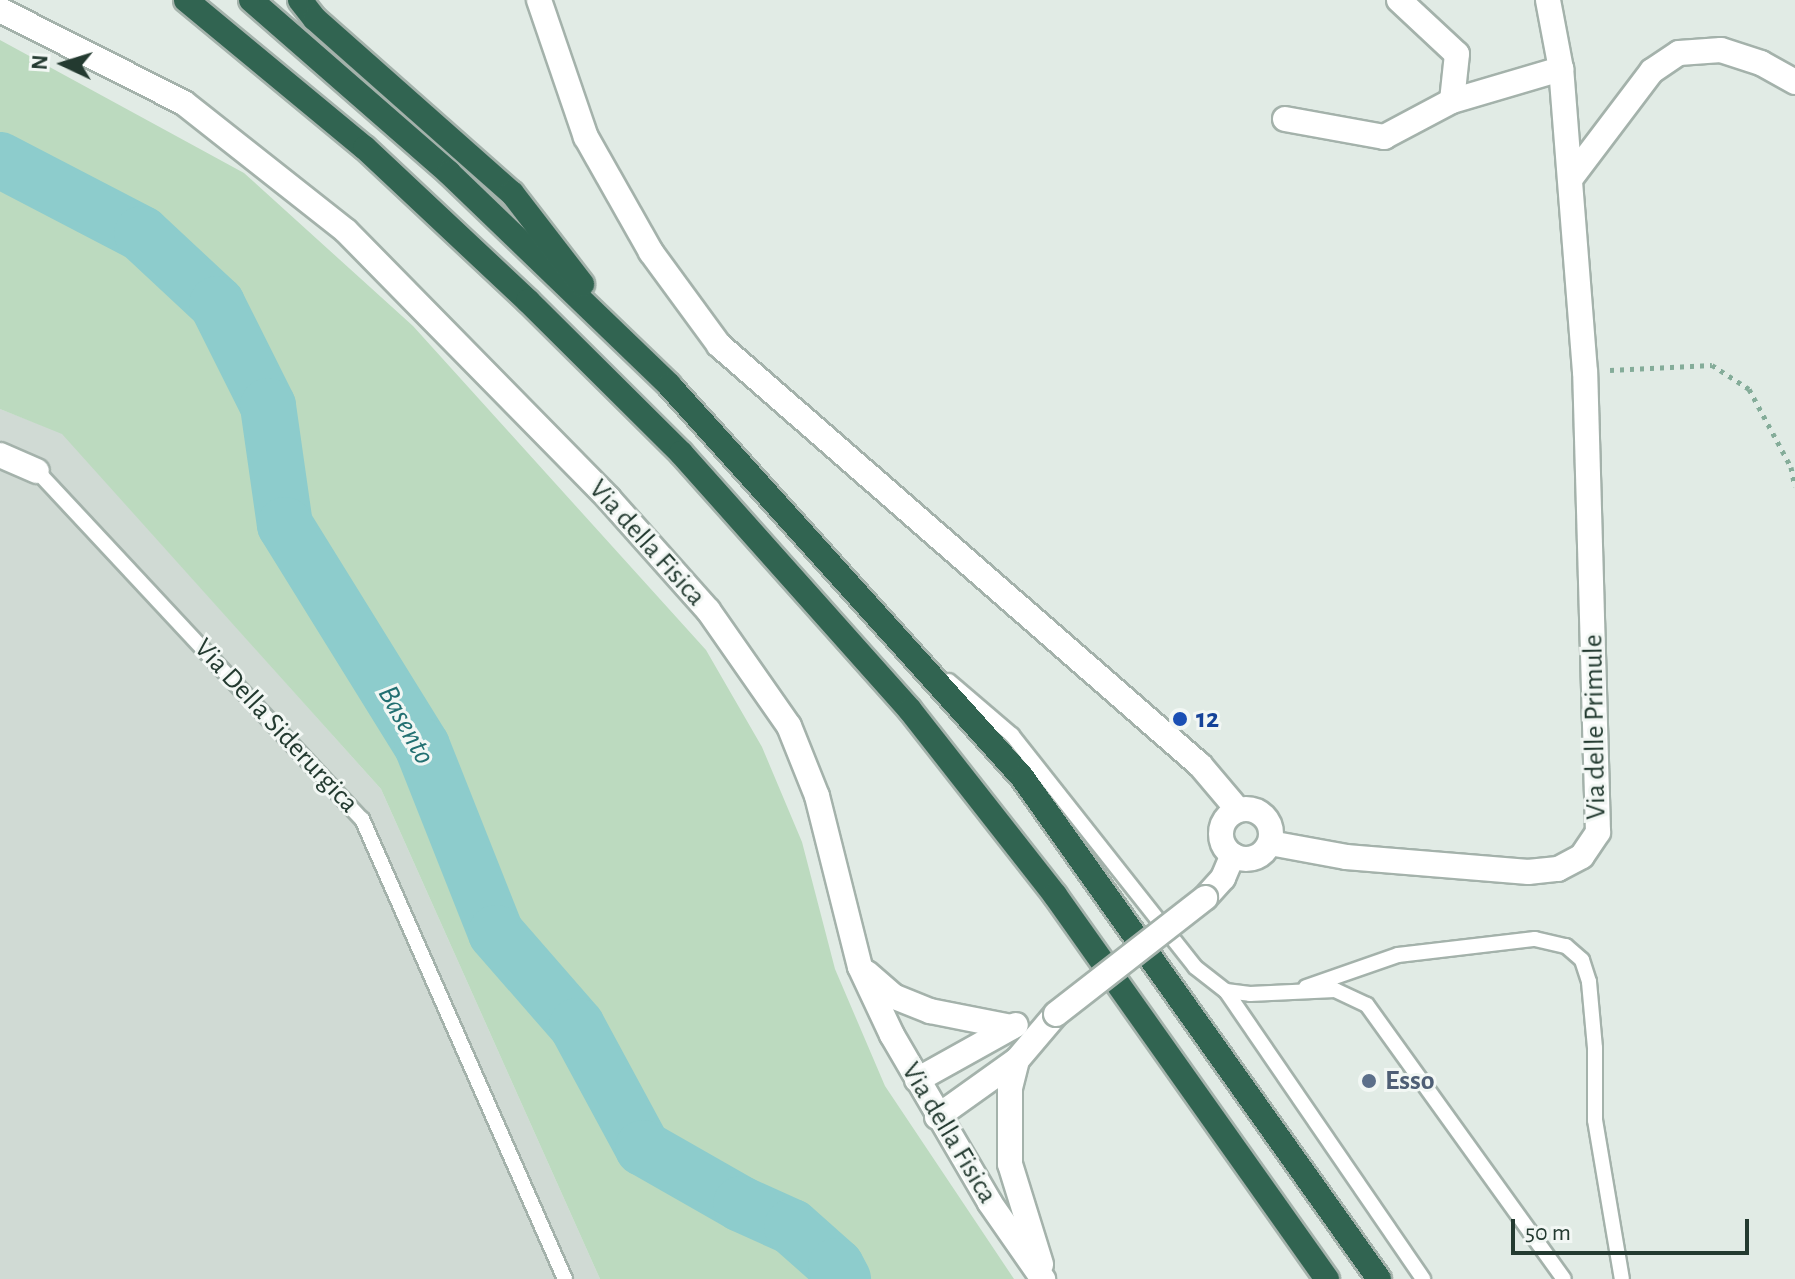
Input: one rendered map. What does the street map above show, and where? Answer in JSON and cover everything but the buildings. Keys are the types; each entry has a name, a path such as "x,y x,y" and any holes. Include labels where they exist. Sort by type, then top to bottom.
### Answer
{"highway":[{"path":"186,0 365,148 528,301 692,465 910,710 1055,895 1327,1279"},
{"path":"251,0 449,173 633,349 1022,777 1379,1279"},
{"path":"300,0 315,19 512,193 633,349"}],"street":[{"path":"539,0 586,137 651,252 719,345 1200,765 1238,810"},
{"path":"1399,0 1457,54 1452,101"},
{"name":"Via delle Primule","path":"1270,843 1346,857 1528,872 1558,869 1582,856 1598,832 1585,372 1561,69 1548,0"},
{"name":"Via della Fisica","path":"0,10 184,103 346,231 609,499 708,610 789,726 817,796 860,967 937,1117 990,1203 1045,1279"},
{"path":"1571,178 1652,71 1679,53 1721,50 1761,63 1795,82"},
{"path":"1285,119 1384,137 1452,101 1561,69"},
{"name":"Via Della Siderurgica","path":"0,455 37,471"},
{"path":"1250,809 1268,821 1270,843 1254,858 1233,855 1221,837 1223,825 1228,816 1238,810 1250,809"},
{"path":"937,1117 1017,1060 1056,1014 1205,898 1223,878 1233,855"},
{"path":"860,967 895,997 930,1011 1011,1027"},
{"path":"917,1080 1011,1027 1056,1014"},
{"path":"1017,1060 1010,1088 1010,1164 1045,1279"}],"lane":[{"name":"Via Della Siderurgica","path":"37,471 362,819 565,1279"},
{"path":"895,636 1012,735 1195,967 1226,991 1423,1279"},
{"path":"1288,994 1398,955 1535,939 1566,946 1582,960 1589,982 1595,1048 1595,1120 1622,1279"},
{"path":"1226,991 1288,994 1335,990 1367,1005 1564,1279"}],"path":[{"path":"1585,372 1712,365 1749,389 1791,467 1795,487"}],"shaded area":[{"path":"0,409 62,433 381,789 600,1279 0,1279"}],"green space":[{"path":"0,40 244,173 413,326 706,650 762,747 802,842 835,969 885,1086 1014,1279 600,1279 381,789 62,434 0,409"}],"waterway":[{"name":"Basento","path":"0,160 142,234 217,304 268,406 285,525 422,746 496,933 577,1026 643,1148 741,1204 792,1227 836,1266 843,1279"}],"place":[{"name":"12","path":"1180,719"},
{"name":"Esso","path":"1369,1081"}]}
